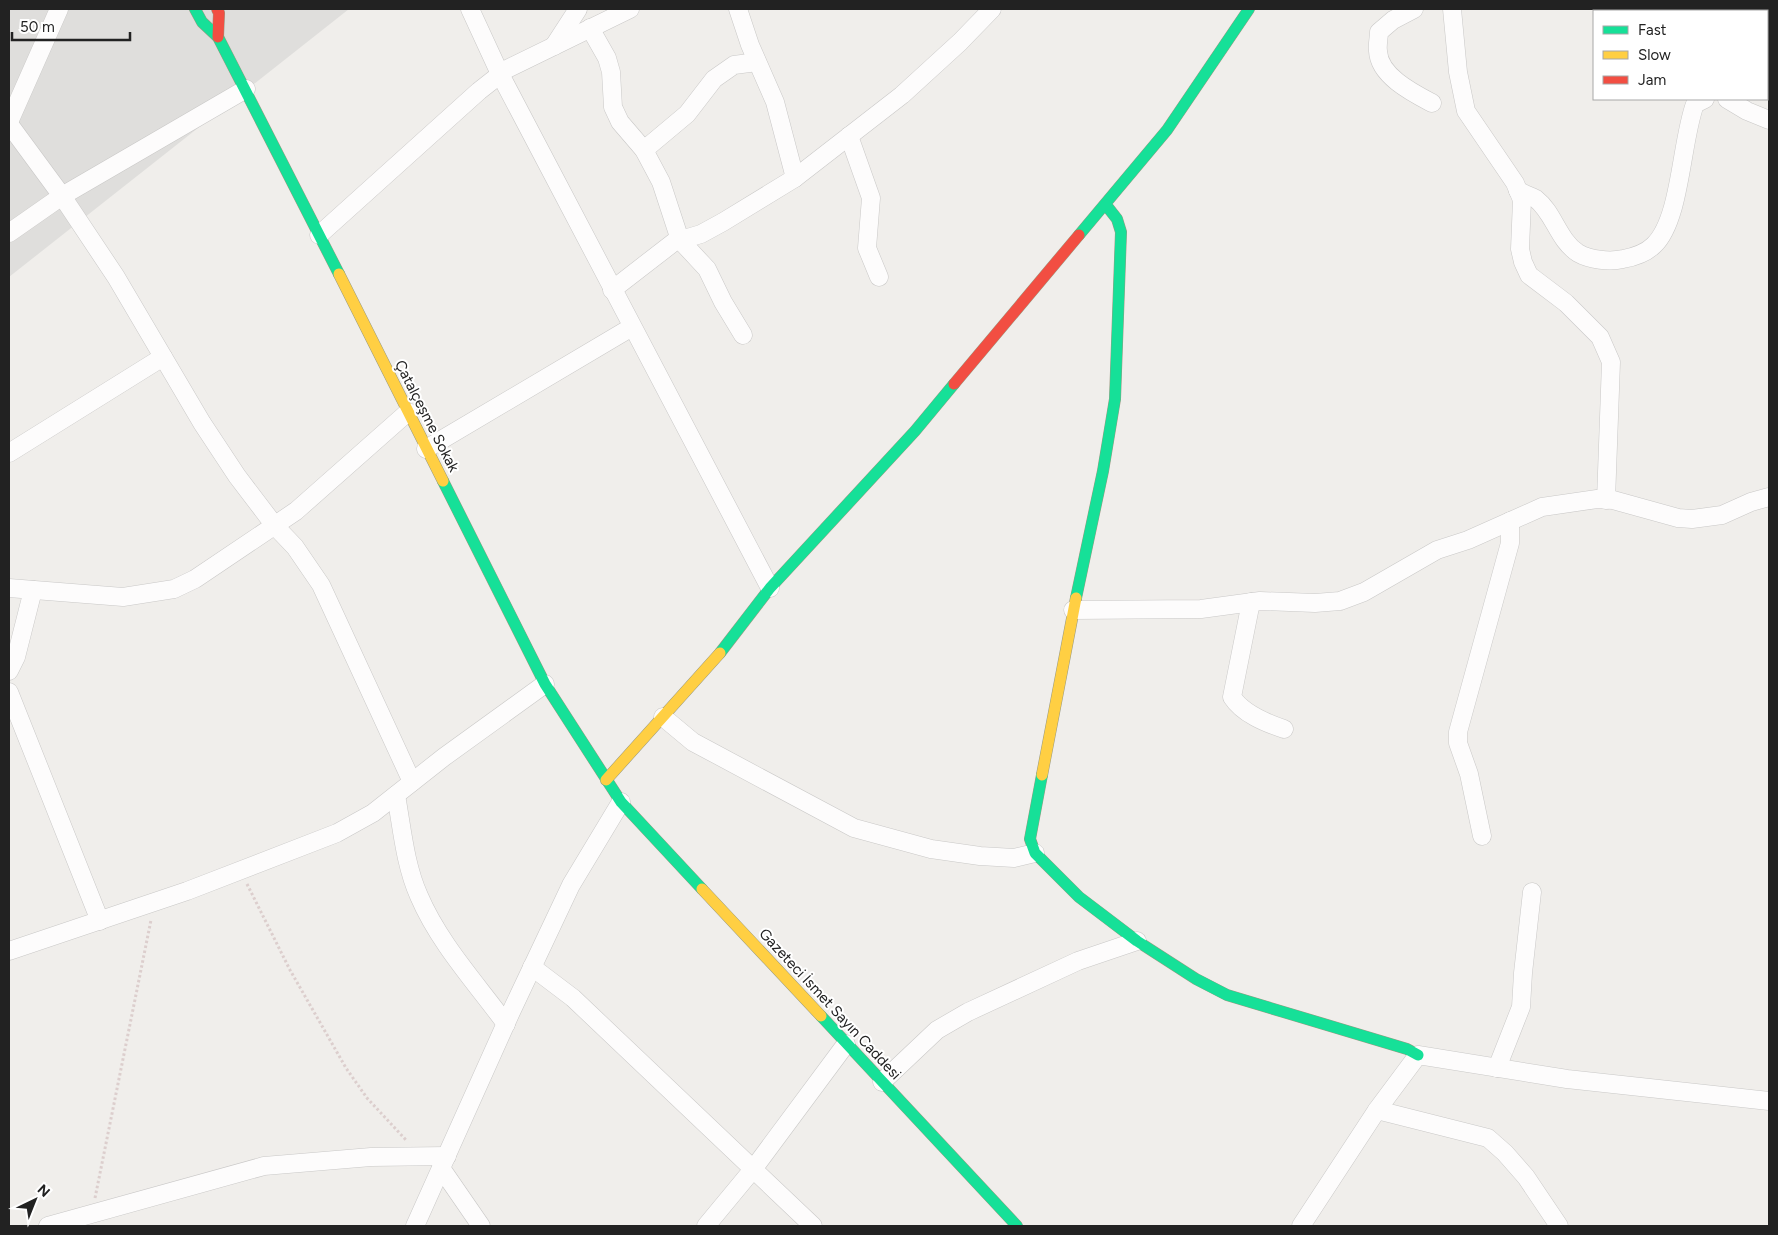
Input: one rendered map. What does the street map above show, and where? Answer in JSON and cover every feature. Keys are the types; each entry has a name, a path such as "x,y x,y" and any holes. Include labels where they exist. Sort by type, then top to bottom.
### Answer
{"street":[{"path":"59,9 9,123 62,196 116,277 237,476 275,526 295,547 321,585 412,782"},
{"path":"195,9 202,22 218,37"},
{"path":"217,9 219,13 218,37"},
{"path":"470,9 500,74 770,588"},
{"path":"554,46 578,9"},
{"path":"318,234 500,74 630,9"},
{"path":"738,9 757,62 775,102 795,178"},
{"path":"612,290 648,260 680,240 701,234 795,178 902,95 960,42 992,9"},
{"path":"606,780 707,670 770,588 915,431 1041,279 1106,205 1166,130 1249,9"},
{"path":"1414,9 1393,20 1379,32 1378,53 1390,76 1413,94 1432,103"},
{"path":"1452,9 1458,72 1466,111 1522,200 1520,249 1529,275 1566,303 1594,330 1600,337 1611,362 1606,500"},
{"path":"590,28 607,58 611,72 613,107 620,122 644,150 660,182 680,240 707,269 723,302 743,335"},
{"name":"Çatalçeşme Sokak","path":"218,37 246,89 545,684 621,802"},
{"path":"644,150 687,114 714,79 734,65 757,62"},
{"path":"9,233 62,196 246,89"},
{"path":"1518,191 1536,200 1563,239 1579,253 1600,260 1620,260 1637,256 1654,246 1665,230 1678,187 1688,124 1695,104 1703,100"},
{"path":"1729,100 1747,111 1769,120"},
{"path":"849,136 871,198 867,248 879,277"},
{"path":"1106,205 1116,219 1121,232 1115,400 1103,471 1073,610 1030,839 1035,853 1079,897 1137,941 1196,979 1227,995 1407,1049 1418,1055 1567,1078 1769,1101"},
{"path":"426,449 632,327"},
{"path":"9,454 163,357"},
{"path":"9,588 123,597 174,590 195,579 296,511 408,412"},
{"path":"1073,610 1201,609 1250,602 1340,601 1364,592 1437,550 1468,540 1542,507 1597,499 1678,518 1692,519 1722,515 1751,502 1769,498"},
{"path":"1482,836 1469,774 1458,743 1458,732 1508,550 1510,521"},
{"path":"9,671 16,657 33,590"},
{"path":"1250,602 1232,697 1238,706 1268,723 1284,729"},
{"path":"9,951 154,902 337,833 373,813 545,684"},
{"path":"9,692 100,921"},
{"path":"663,718 693,742 854,828 930,849 980,856 1014,858 1035,853"},
{"path":"396,795 412,877 418,896 453,953 506,1024"},
{"path":"415,1226 532,966 571,885 621,802"},
{"name":"Gazeteci İsmet Sayın Caddesi","path":"621,802 1018,1226"},
{"path":"1497,1068 1521,1008 1522,972 1532,892"},
{"path":"882,1082 937,1030 968,1012 1078,960 1137,941"},
{"path":"532,966 573,998 813,1226"},
{"path":"706,1226 754,1168 846,1044"},
{"path":"1306,1224 1377,1110 1418,1055"},
{"path":"1377,1110 1488,1138 1505,1152 1526,1177 1559,1226"},
{"path":"48,1226 264,1166 371,1156 415,1156 444,1162 481,1226"}],"path":[{"path":"240,870 290,970 346,1068 368,1098 404,1136 415,1156"},
{"path":"92,1214 154,902"}],"shaded area":[{"path":"9,9 349,9 9,277"}],"traffic: fast":[{"path":"195,9 202,22 218,37 339,274"},
{"path":"1079,235 1167,130 1249,9"},
{"path":"1076,598 1103,471 1115,399 1121,232 1117,219 1106,205"},
{"path":"720,653 770,588 915,431 954,384"},
{"path":"443,481 545,684 621,802 702,889"},
{"path":"1042,775 1030,839 1035,853 1079,897 1137,941 1196,979 1227,995 1407,1049 1418,1055"},
{"path":"821,1016 1017,1226"}],"traffic: slow":[{"path":"339,274 443,481"},
{"path":"1042,775 1076,598"},
{"path":"606,780 720,653"},
{"path":"702,889 821,1016"}],"traffic: jam":[{"path":"217,9 219,13 218,37"},
{"path":"954,384 1079,235"}]}
